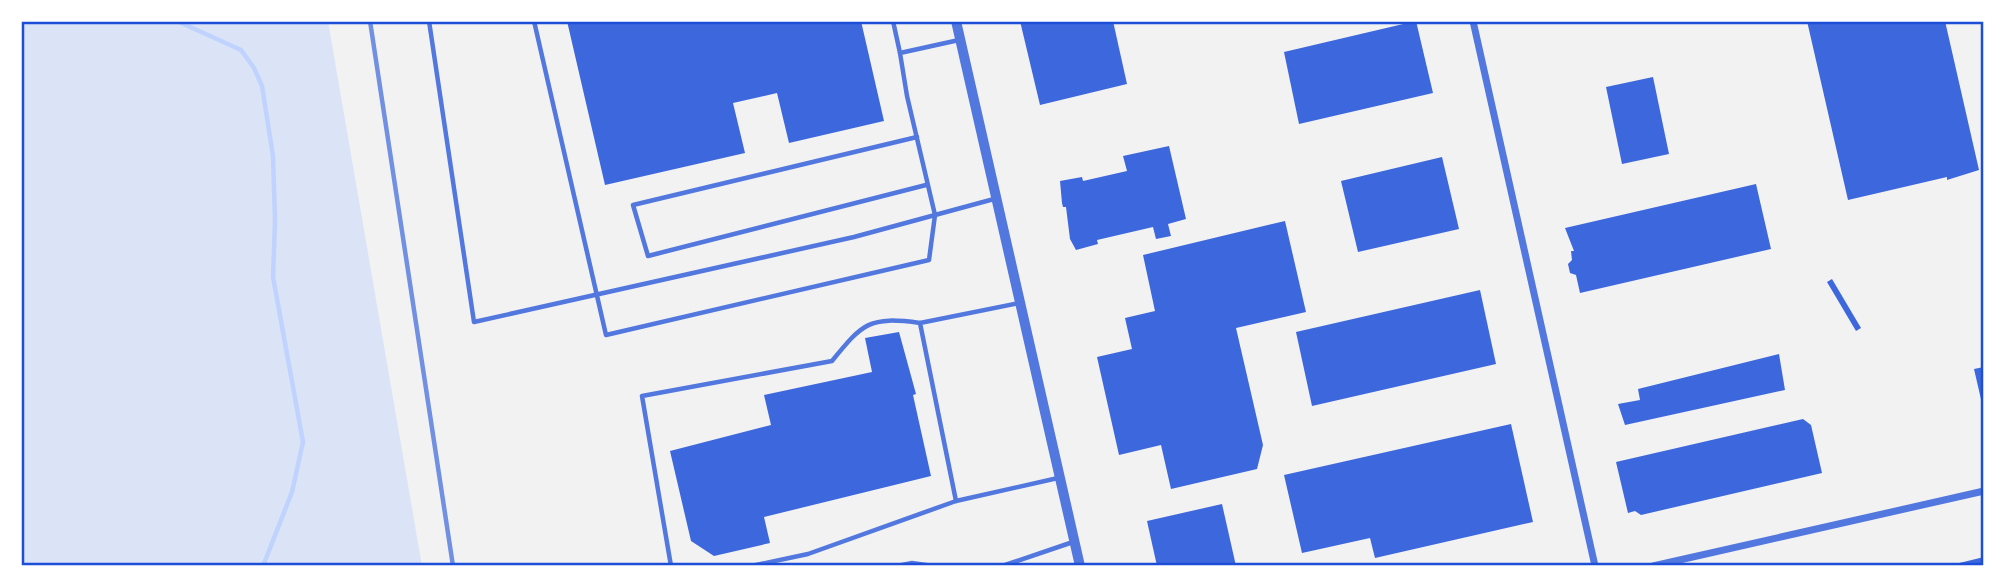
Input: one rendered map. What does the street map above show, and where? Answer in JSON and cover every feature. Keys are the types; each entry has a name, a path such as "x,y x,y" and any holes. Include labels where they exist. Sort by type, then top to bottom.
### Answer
{"street":[{"path":"956,21 1080,566"},
{"path":"1473,21 1595,566"},
{"path":"1653,566 1984,491"}],"lane":[{"path":"429,21 474,322 596,296 995,199"},
{"path":"534,21 606,335 929,260 935,215 926,185 893,21"},
{"path":"900,53 960,40"},
{"path":"917,137 633,205 648,256 926,185"},
{"path":"671,566 642,396 832,361 859,328 892,319 920,323 1020,303"},
{"path":"920,323 956,501"},
{"path":"751,566 808,554 956,501 1058,478"},
{"path":"1002,566 1074,541"},
{"path":"897,566 912,563 933,566"}],"shaded area":[{"path":"21,21 328,21 422,566 21,566"}],"building":[{"path":"567,21 861,21 884,121 789,143 777,93 733,103 745,153 605,185"},
{"path":"1020,21 1113,21 1127,84 1040,105"},
{"path":"1416,21 1433,93 1299,124 1284,52"},
{"path":"1807,21 1945,21 1979,170 1947,180 1947,177 1848,200"},
{"path":"1653,77 1669,154 1622,164 1606,87"},
{"path":"1169,146 1186,219 1168,224 1171,236 1156,239 1153,227 1097,240 1098,244 1076,250 1070,239 1060,181 1082,177 1083,181 1127,171 1123,156"},
{"path":"1442,157 1459,229 1358,252 1341,181"},
{"path":"1756,184 1771,249 1580,293 1576,275 1570,273 1568,264 1572,260 1571,251 1574,251 1565,228"},
{"path":"1285,221 1306,312 1236,328 1263,445 1257,469 1171,489 1161,445 1119,455 1097,357 1132,349 1125,318 1155,311 1143,255"},
{"path":"1832,279 1861,328 1856,331 1827,282"},
{"path":"1480,290 1496,364 1312,406 1296,332"},
{"path":"899,332 916,394 913,395 931,476 764,517 770,543 714,556 691,541 670,451 771,425 764,395 872,372 865,338"},
{"path":"1779,354 1785,390 1625,425 1618,404 1640,400 1638,389"},
{"path":"1984,367 1984,408 1983,408 1974,369"},
{"path":"1803,419 1811,425 1822,473 1641,515 1635,511 1628,513 1616,462"},
{"path":"1511,424 1533,522 1375,558 1370,538 1302,553 1284,475"},
{"path":"1222,504 1236,566 1157,566 1147,521"},
{"path":"1984,557 1984,566 1951,566 1951,565"}],"waterway":[{"path":"177,21 241,50 254,68 262,86 273,156 273,277 303,442 292,492 263,566"}],"railway":[{"path":"370,21 453,566"}]}
